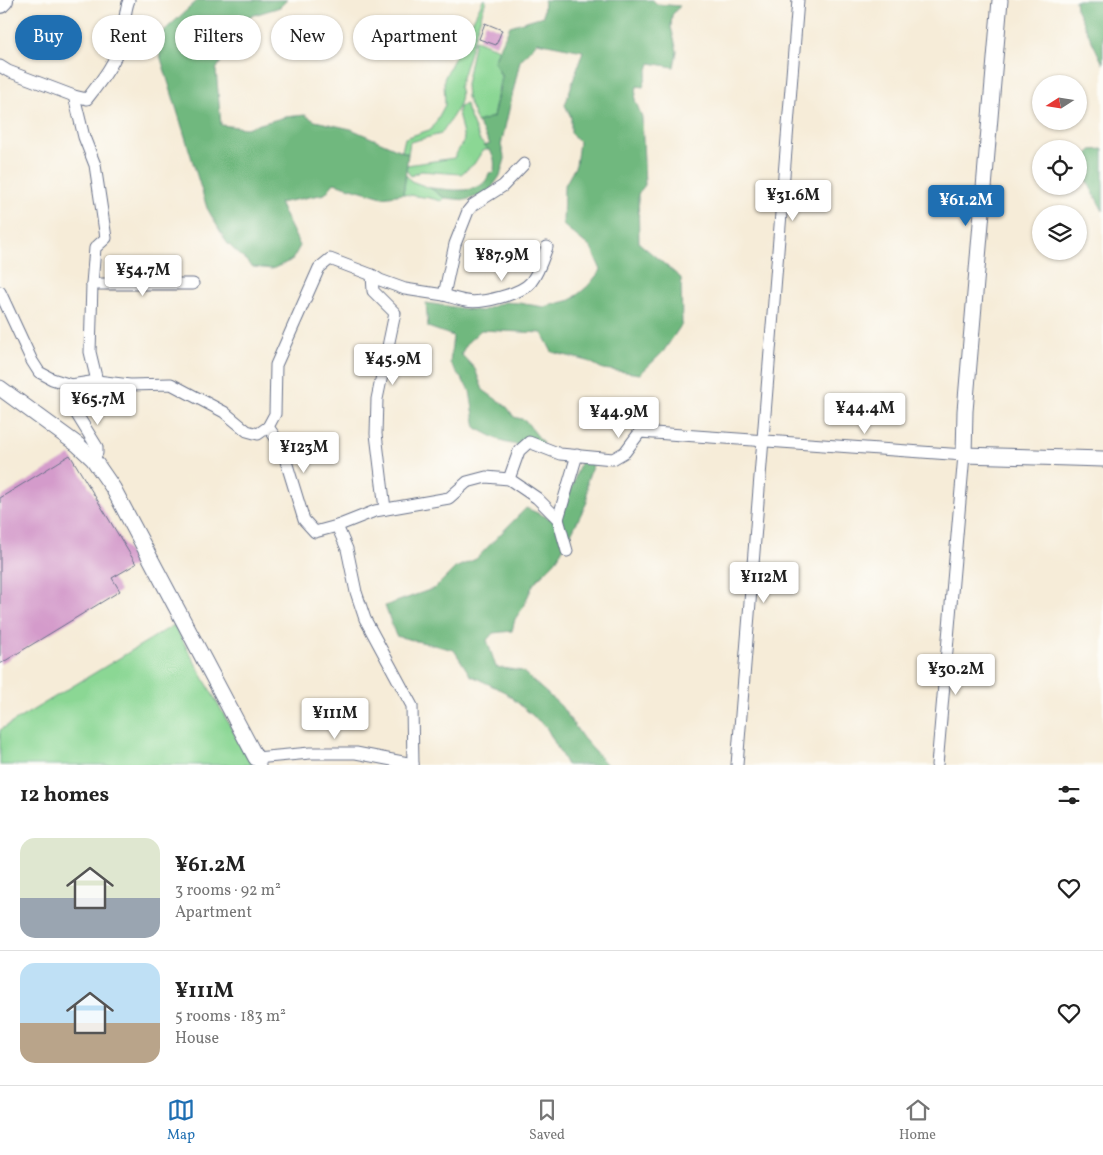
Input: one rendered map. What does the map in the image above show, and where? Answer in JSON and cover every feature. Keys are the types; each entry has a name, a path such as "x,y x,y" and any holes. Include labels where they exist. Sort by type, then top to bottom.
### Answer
{"street":[{"path":"0,66 8,71 87,100 117,54 129,0"},
{"path":"737,765 798,0"},
{"path":"937,765 1000,0"},
{"path":"74,96 84,137 95,165 106,238 95,248 92,284 90,352 98,381"},
{"path":"444,295 455,244 468,211 473,205 504,186 524,164"},
{"path":"0,292 32,362 39,372 71,386 98,381 130,385 171,384 224,412 247,431 258,434 268,427 274,414 276,365 319,268 330,259 372,275 380,280 405,288 444,295 467,302 495,299 531,283 548,247"},
{"path":"372,275 373,291 395,313 377,399 376,434 385,509"},
{"path":"92,284 193,284"},
{"path":"71,386 76,413 97,447 97,453 92,459"},
{"path":"0,388 66,436 92,459 112,488 258,762 310,753 356,753 413,764 412,706 365,619 356,592 347,549 337,526"},
{"path":"268,427 281,445 304,520 314,532 337,526 375,511 449,498 467,482 486,476 509,479 538,498 558,519 567,551"},
{"path":"509,479 519,451 529,442 560,454 613,459 625,452 640,432 964,455 1103,459"},
{"path":"558,519 577,455"}],"green space":[{"path":"198,0 287,0 280,7 254,15 181,15"},
{"path":"483,0 486,0 476,32 476,15"},
{"path":"544,0 653,0 657,4 680,6 672,15 671,27 677,51 674,67 650,63 643,87 637,86 635,100 642,117 645,185 638,194 639,243 681,278 682,324 663,352 640,374 603,369 588,361 552,352 542,333 481,330 468,342 461,354 475,369 483,390 507,407 514,417 525,420 543,443 539,450 503,442 476,428 470,391 450,363 453,336 428,327 426,303 481,311 504,302 544,307 571,300 588,286 601,270 591,248 563,225 564,187 576,165 579,142 571,133 571,117 565,105 583,51 537,42 520,61 501,145 505,159 500,176 488,193 466,200 445,198 430,188 473,189 486,181 489,173 494,172 493,157 484,146 490,144 477,122 493,117 502,77 494,61 510,26 543,16"},
{"path":"1075,0 1103,0 1103,64 1076,8"},
{"path":"175,21 175,60 222,60 216,70 221,125 246,128 285,117 305,115 315,121 351,129 408,154 403,194 382,197 334,183 325,194 279,203 300,246 292,260 272,269 253,267 227,243 207,208 161,60 165,60 165,30"},
{"path":"476,40 499,49 494,61 501,76 493,117 477,122 467,97 466,85 471,60 476,60"},
{"path":"453,60 467,60 459,87 461,93 456,111 441,134 410,142 408,154 402,151 405,138 432,129 445,105 444,79"},
{"path":"466,104 480,141 490,150 483,150 474,164 461,174 421,171 411,176 406,170 407,165 454,158 464,140 458,112 459,107"},
{"path":"1103,149 1103,211 1087,181 1087,154 1091,150"},
{"path":"406,175 411,181 430,188 445,198 441,201 403,194"},
{"path":"581,460 594,461 587,481 587,502 568,540 555,562 534,583 522,609 515,619 512,631 493,633 487,640 496,667 522,671 561,706 583,738 607,765 567,765 546,727 505,692 470,675 454,650 396,636 385,606 435,588 455,568 476,559 526,508 549,518 563,513"},
{"path":"174,625 252,765 0,765 0,730"}],"building":[{"path":"485,23 502,30 496,45 479,39"},
{"path":"70,455 136,564 112,578 120,591 0,664 0,498"}]}
